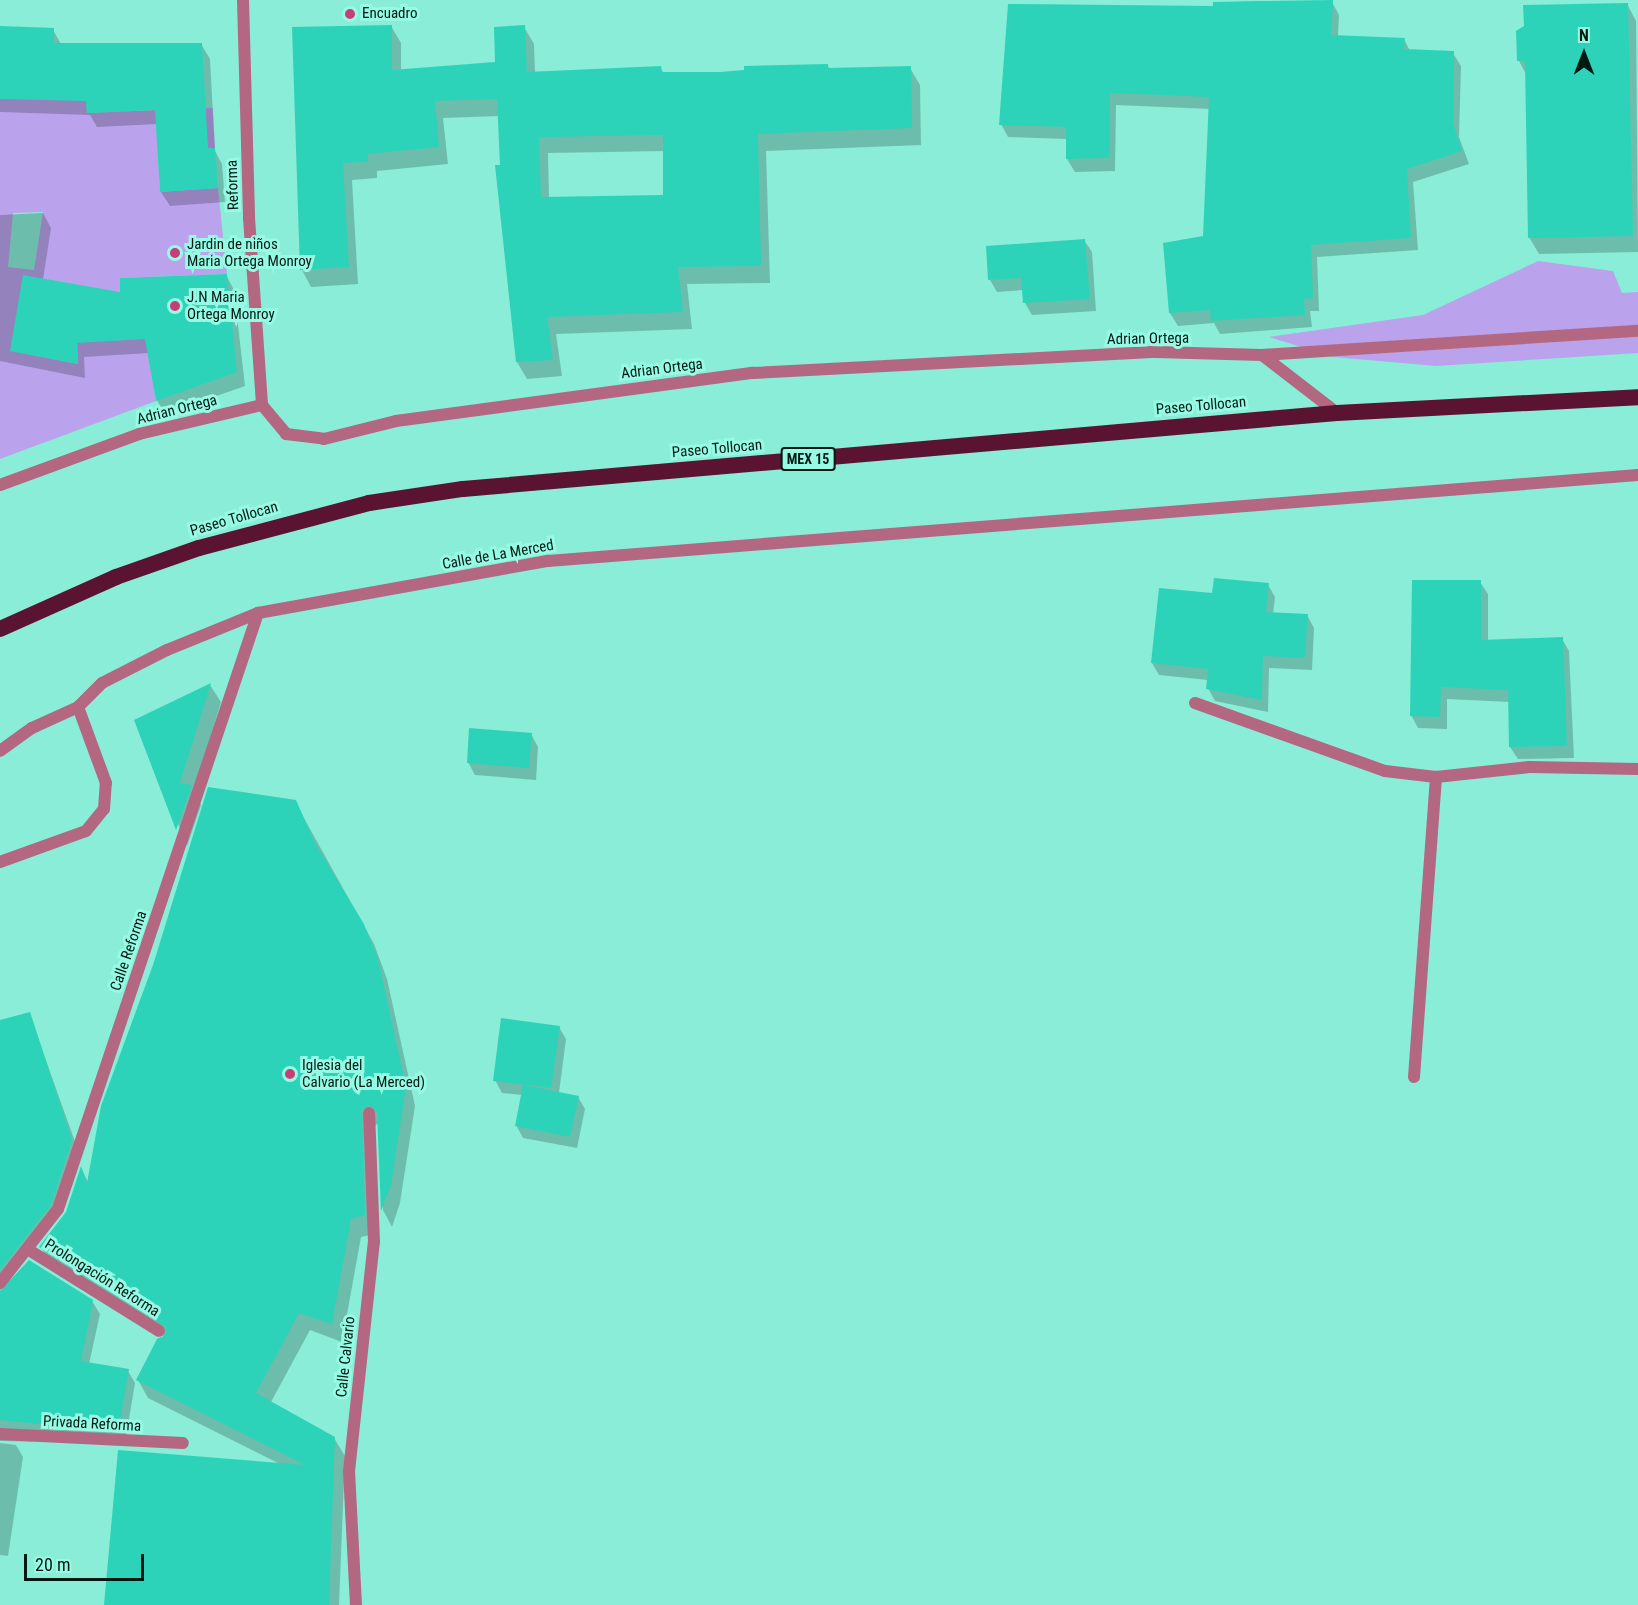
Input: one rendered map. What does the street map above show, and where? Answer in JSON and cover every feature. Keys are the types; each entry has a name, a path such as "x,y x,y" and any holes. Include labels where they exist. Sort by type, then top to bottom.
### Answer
{"highway":[{"name":"Paseo Tollocan","path":"0,629 116,578 199,548 369,503 463,489 1337,413 1638,397"}],"street":[{"name":"Reforma","path":"243,0 249,218 262,405"},
{"name":"Adrian Ortega","path":"0,485 139,434 262,405 286,434 324,439 396,421 753,373 1156,352 1262,355 1638,332"},
{"path":"1262,355 1337,413"},
{"name":"Calle de La Merced","path":"78,707 102,683 167,650 258,613 549,561 1638,475"},
{"name":"Calle Reforma","path":"0,1283 29,1250 58,1209 258,613"},
{"path":"1195,703 1385,771 1436,777 1529,768 1638,769"},
{"path":"0,751 32,728 78,707 106,783 104,808 86,831 0,862"},
{"path":"1414,1077 1436,777"},
{"name":"Calle Calvario","path":"356,1605 349,1471 374,1242 369,1113"},
{"name":"Prolongación Reforma","path":"29,1250 159,1331"},
{"name":"Privada Reforma","path":"0,1434 183,1443"}],"shaded area":[{"path":"54,43 82,43 87,113 213,108 215,148 158,151 160,192 218,188 227,274 120,278 122,340 207,335 153,382 156,401 0,459 0,99","holes":["43,212 34,270 8,267 13,213","75,284 78,364 11,351"]},
{"path":"1538,261 1613,271 1622,293 1638,292 1638,353 1436,366 1333,357 1269,337 1423,315"}],"building":[{"path":"1333,0 1331,35 1405,38 1404,49 1454,51 1453,123 1462,151 1407,169 1411,238 1311,245 1313,298 1304,299 1305,315 1211,321 1210,310 1169,313 1163,243 1203,236 1209,97 1110,93 1109,158 1066,159 1066,127 999,125 1008,4 1213,6 1213,2"},
{"path":"1628,3 1633,236 1528,238 1525,61 1517,61 1516,31 1524,26 1523,5"},
{"path":"392,25 392,70 495,62 494,27 525,25 527,72 661,66 662,72 720,72 744,70 744,66 828,64 828,68 911,66 912,128 758,134 761,266 678,267 683,312 547,317 553,360 516,362 495,165 500,165 497,99 435,101 439,147 368,154 368,162 343,163 349,267 300,270 292,27","holes":["663,135 663,195 541,197 539,137"]},
{"path":"0,26 54,28 54,43 202,43 208,148 215,148 218,188 160,192 155,110 87,113 86,101 0,99"},
{"path":"1085,239 1090,299 1023,303 1021,278 988,280 986,246"},
{"path":"227,274 237,372 156,401 145,339 77,343 78,364 10,351 23,275 120,292 120,278"},
{"path":"1214,578 1269,583 1266,612 1308,614 1305,658 1263,656 1262,700 1206,689 1208,669 1151,663 1159,588 1212,593"},
{"path":"1412,580 1481,580 1481,640 1563,637 1567,746 1509,747 1508,690 1441,687 1440,717 1410,716"},
{"path":"211,683 180,783 192,785 176,830 134,720"},
{"path":"469,728 532,733 529,768 467,763"},
{"path":"208,787 296,800 315,843 364,924 378,959 406,1087 391,1185 381,1211 377,1112 369,1105 362,1110 365,1215 351,1219 332,1324 299,1313 256,1393 335,1437 329,1605 104,1605 118,1450 305,1465 136,1380 157,1339 166,1335 166,1327 39,1247 66,1212 81,1166 87,1183 101,1106 153,965"},
{"path":"30,1012 72,1140 51,1205 0,1270 0,1020"},
{"path":"501,1018 560,1026 551,1088 493,1081"},
{"path":"523,1085 579,1096 570,1137 515,1126"},
{"path":"29,1260 93,1300 81,1361 129,1369 118,1432 0,1420 0,1291"}],"place":[{"name":"Encuadro","path":"350,14"},
{"name":"Jardin de niños Maria Ortega Monroy","path":"175,253"},
{"name":"J.N Maria Ortega Monroy","path":"175,306"},
{"name":"Iglesia del Calvario (La Merced)","path":"290,1074"}]}
